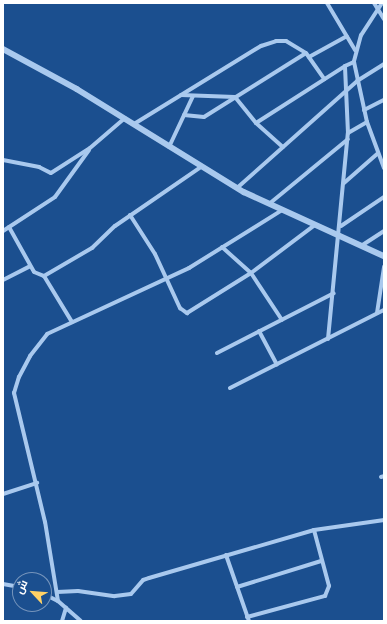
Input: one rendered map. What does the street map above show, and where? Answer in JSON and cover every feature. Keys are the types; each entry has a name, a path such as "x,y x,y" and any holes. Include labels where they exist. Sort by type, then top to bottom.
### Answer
{"street":[{"path":"327,3 355,50"},
{"path":"374,3 384,19"},
{"path":"382,3 355,50 354,62 367,122 377,154 384,168"},
{"path":"184,116 204,117 307,55 347,36"},
{"path":"134,124 272,42 286,41 307,55 324,79"},
{"path":"3,49 125,118 201,167 237,188 314,225 384,256"},
{"path":"256,123 324,79 354,62"},
{"path":"237,188 357,81 384,64"},
{"path":"328,339 341,226 348,139 346,66"},
{"path":"180,96 235,97 256,123 283,147"},
{"path":"169,146 193,96"},
{"path":"364,110 384,100"},
{"path":"3,160 37,166 50,173 90,148 125,118"},
{"path":"348,133 367,122"},
{"path":"269,204 348,139"},
{"path":"3,231 55,197 90,148"},
{"path":"344,183 377,154"},
{"path":"44,276 92,248 130,215 201,167"},
{"path":"341,226 384,197"},
{"path":"58,601 53,559 37,483 14,388 42,339 72,322 189,268 282,210"},
{"path":"130,215 167,277 180,308 187,313 251,273 314,225"},
{"path":"9,227 30,266 37,274 44,276 72,322"},
{"path":"361,246 384,231"},
{"path":"222,247 251,273 282,320"},
{"path":"3,280 30,266"},
{"path":"377,313 384,267"},
{"path":"217,353 334,294"},
{"path":"230,388 384,310"},
{"path":"259,331 277,365"},
{"path":"3,494 37,483"},
{"path":"57,592 78,591 115,596 131,594 143,580 226,555 314,530 384,520"},
{"path":"226,555 248,619 325,596 329,586 321,561 314,530"},
{"path":"237,587 321,561"},
{"path":"52,598 58,601 81,621"},
{"path":"62,621 66,608"}]}
